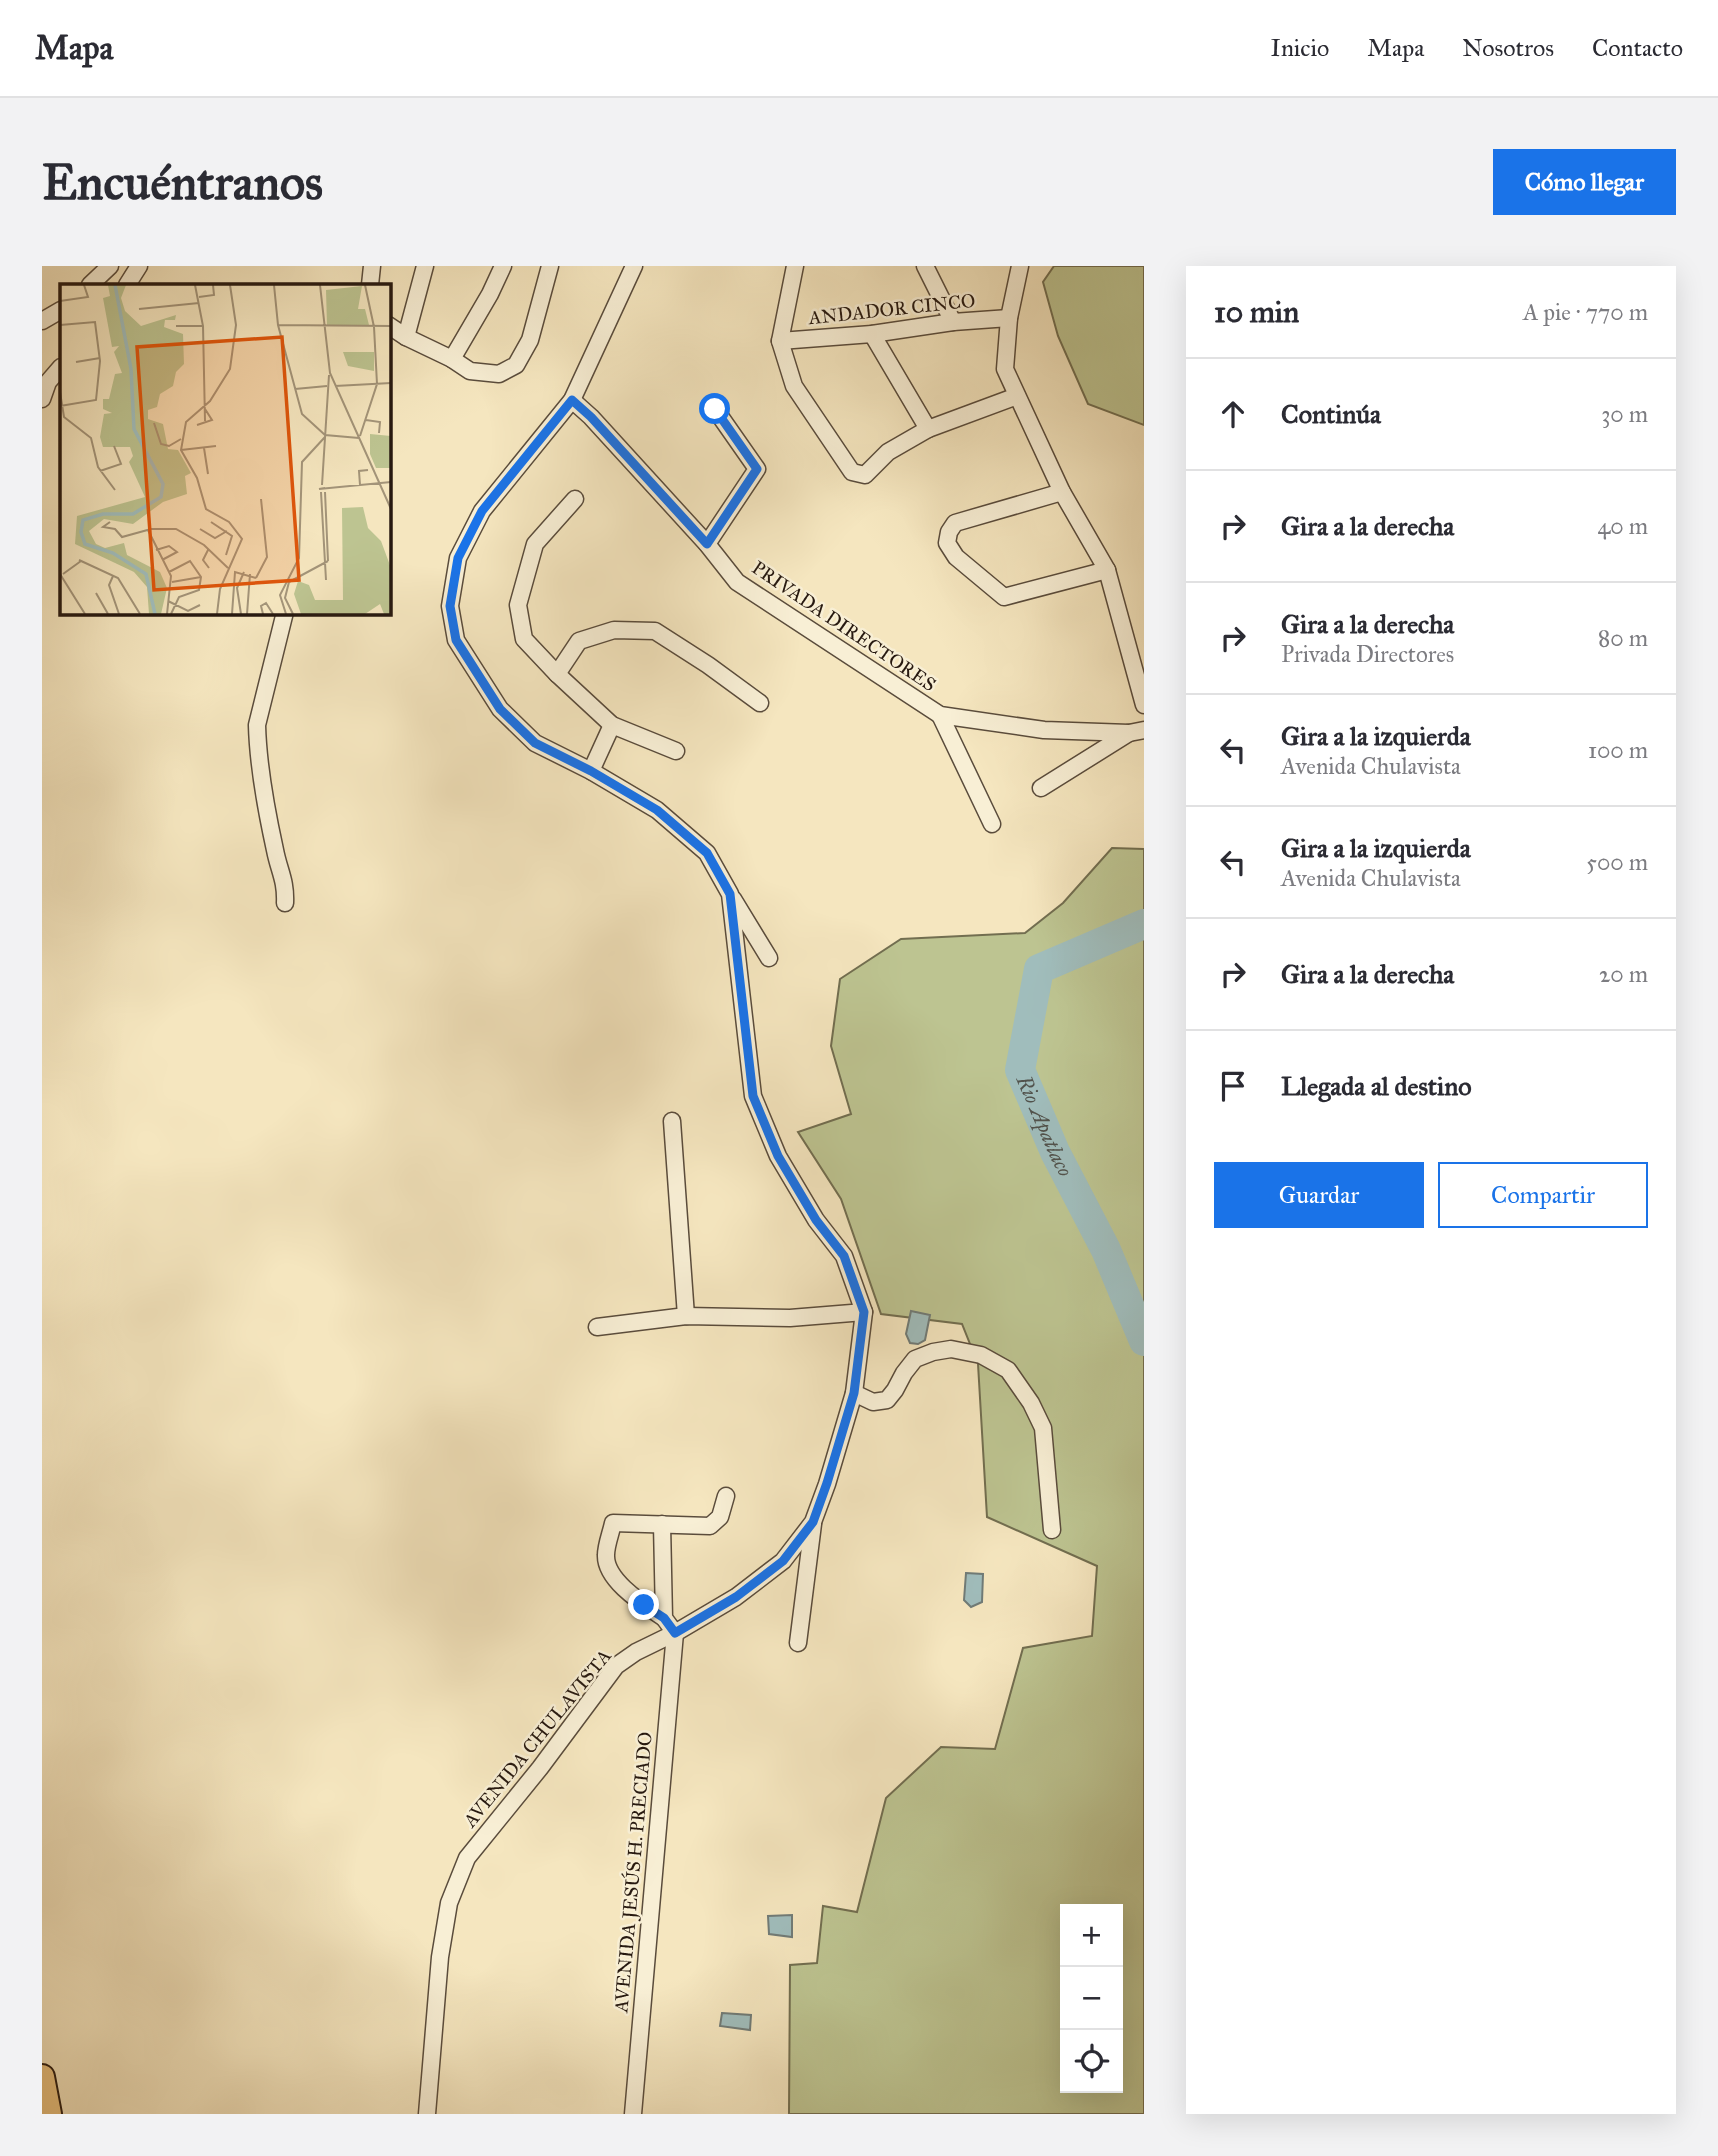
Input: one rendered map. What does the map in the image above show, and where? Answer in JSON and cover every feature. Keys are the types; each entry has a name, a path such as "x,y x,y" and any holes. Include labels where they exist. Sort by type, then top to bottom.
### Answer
{"main road":[{"path":"42,2077 49,2114"}],"street":[{"path":"91,284 110,266"},
{"path":"128,284 139,266"},
{"path":"370,284 372,266"},
{"path":"406,337 425,266"},
{"path":"453,359 503,266"},
{"path":"390,326 406,337 453,359 470,371 499,374 516,365 530,340 550,266"},
{"name":"AVENIDA CHULAVISTA","path":"427,2114 440,1957 449,1903 467,1858 540,1768 616,1666 636,1651 675,1633 736,1597 783,1561 813,1522 854,1393 864,1312 844,1256 816,1220 778,1156 753,1096 730,894 707,853 657,810 591,771 535,743 500,709 456,640 450,606 458,558 482,511 572,400 634,266"},
{"path":"795,266 780,341 794,386 852,472 865,475 888,452 928,429 1017,396"},
{"path":"925,266 953,322"},
{"path":"1020,266 1009,318 1005,369 1062,492 1107,570 1144,705"},
{"path":"42,321 60,311"},
{"name":"ANDADOR CINCO","path":"780,341 872,334 953,322 1009,318"},
{"path":"872,334 928,429"},
{"path":"42,399 48,382 60,367"},
{"name":"PRIVADA DIRECTORES","path":"572,400 591,417 707,544 737,582 940,715 1044,730 1136,732"},
{"path":"707,544 757,469 715,409"},
{"path":"1062,492 955,523 949,531 947,542 956,557 1004,597 1107,570"},
{"path":"575,499 535,544 518,605 524,639 612,725 676,751"},
{"path":"285,614 257,725 257,743 273,841 285,880 285,903"},
{"path":"557,674 579,641 614,630 655,631 760,703"},
{"path":"940,715 992,824"},
{"path":"591,771 612,725"},
{"path":"1041,788 1136,732"},
{"path":"730,894 769,958"},
{"path":"672,1121 686,1316"},
{"path":"597,1327 686,1316 790,1318 864,1312"},
{"path":"854,1393 873,1402 887,1400 915,1359 951,1349 981,1355 1008,1370 1031,1403 1043,1428 1052,1530"},
{"path":"675,1633 664,1618 634,1598 613,1576 605,1558 613,1523 710,1526 720,1517 726,1496"},
{"path":"798,1643 813,1522"},
{"path":"662,1524 664,1618"},
{"name":"AVENIDA JESÚS H. PRECIADO","path":"633,2114 675,1633"}],"green space":[{"path":"1054,266 1144,266 1144,425 1088,404 1058,336 1043,282"},
{"path":"1112,848 1144,849 1144,2114 789,2114 790,1965 817,1963 823,1906 857,1912 886,1798 941,1747 995,1749 1023,1648 1092,1636 1097,1566 987,1517 978,1364 962,1324 881,1314 841,1199 798,1132 851,1114 831,1046 840,979 901,939 1025,933 1063,903"}],"water":[{"path":"911,1311 930,1315 925,1340 918,1344 910,1343 906,1334"},
{"path":"966,1573 983,1574 982,1602 971,1607 964,1600"},
{"path":"792,1915 792,1937 769,1934 768,1916"},
{"path":"722,2013 751,2015 750,2030 720,2026"}],"waterway":[{"name":"Rio Apatlaco","path":"1144,924 1039,969 1020,1070 1055,1152 1106,1250 1144,1341"}],"route":[{"path":"644,1605 664,1618 675,1633 736,1597 783,1561 813,1522 854,1393 864,1312 844,1256 816,1220 778,1156 753,1096 730,894 707,853 657,810 591,771 535,743 500,709 456,640 450,606 458,558 482,511 572,400 591,417 707,544 757,469 715,409"}]}
